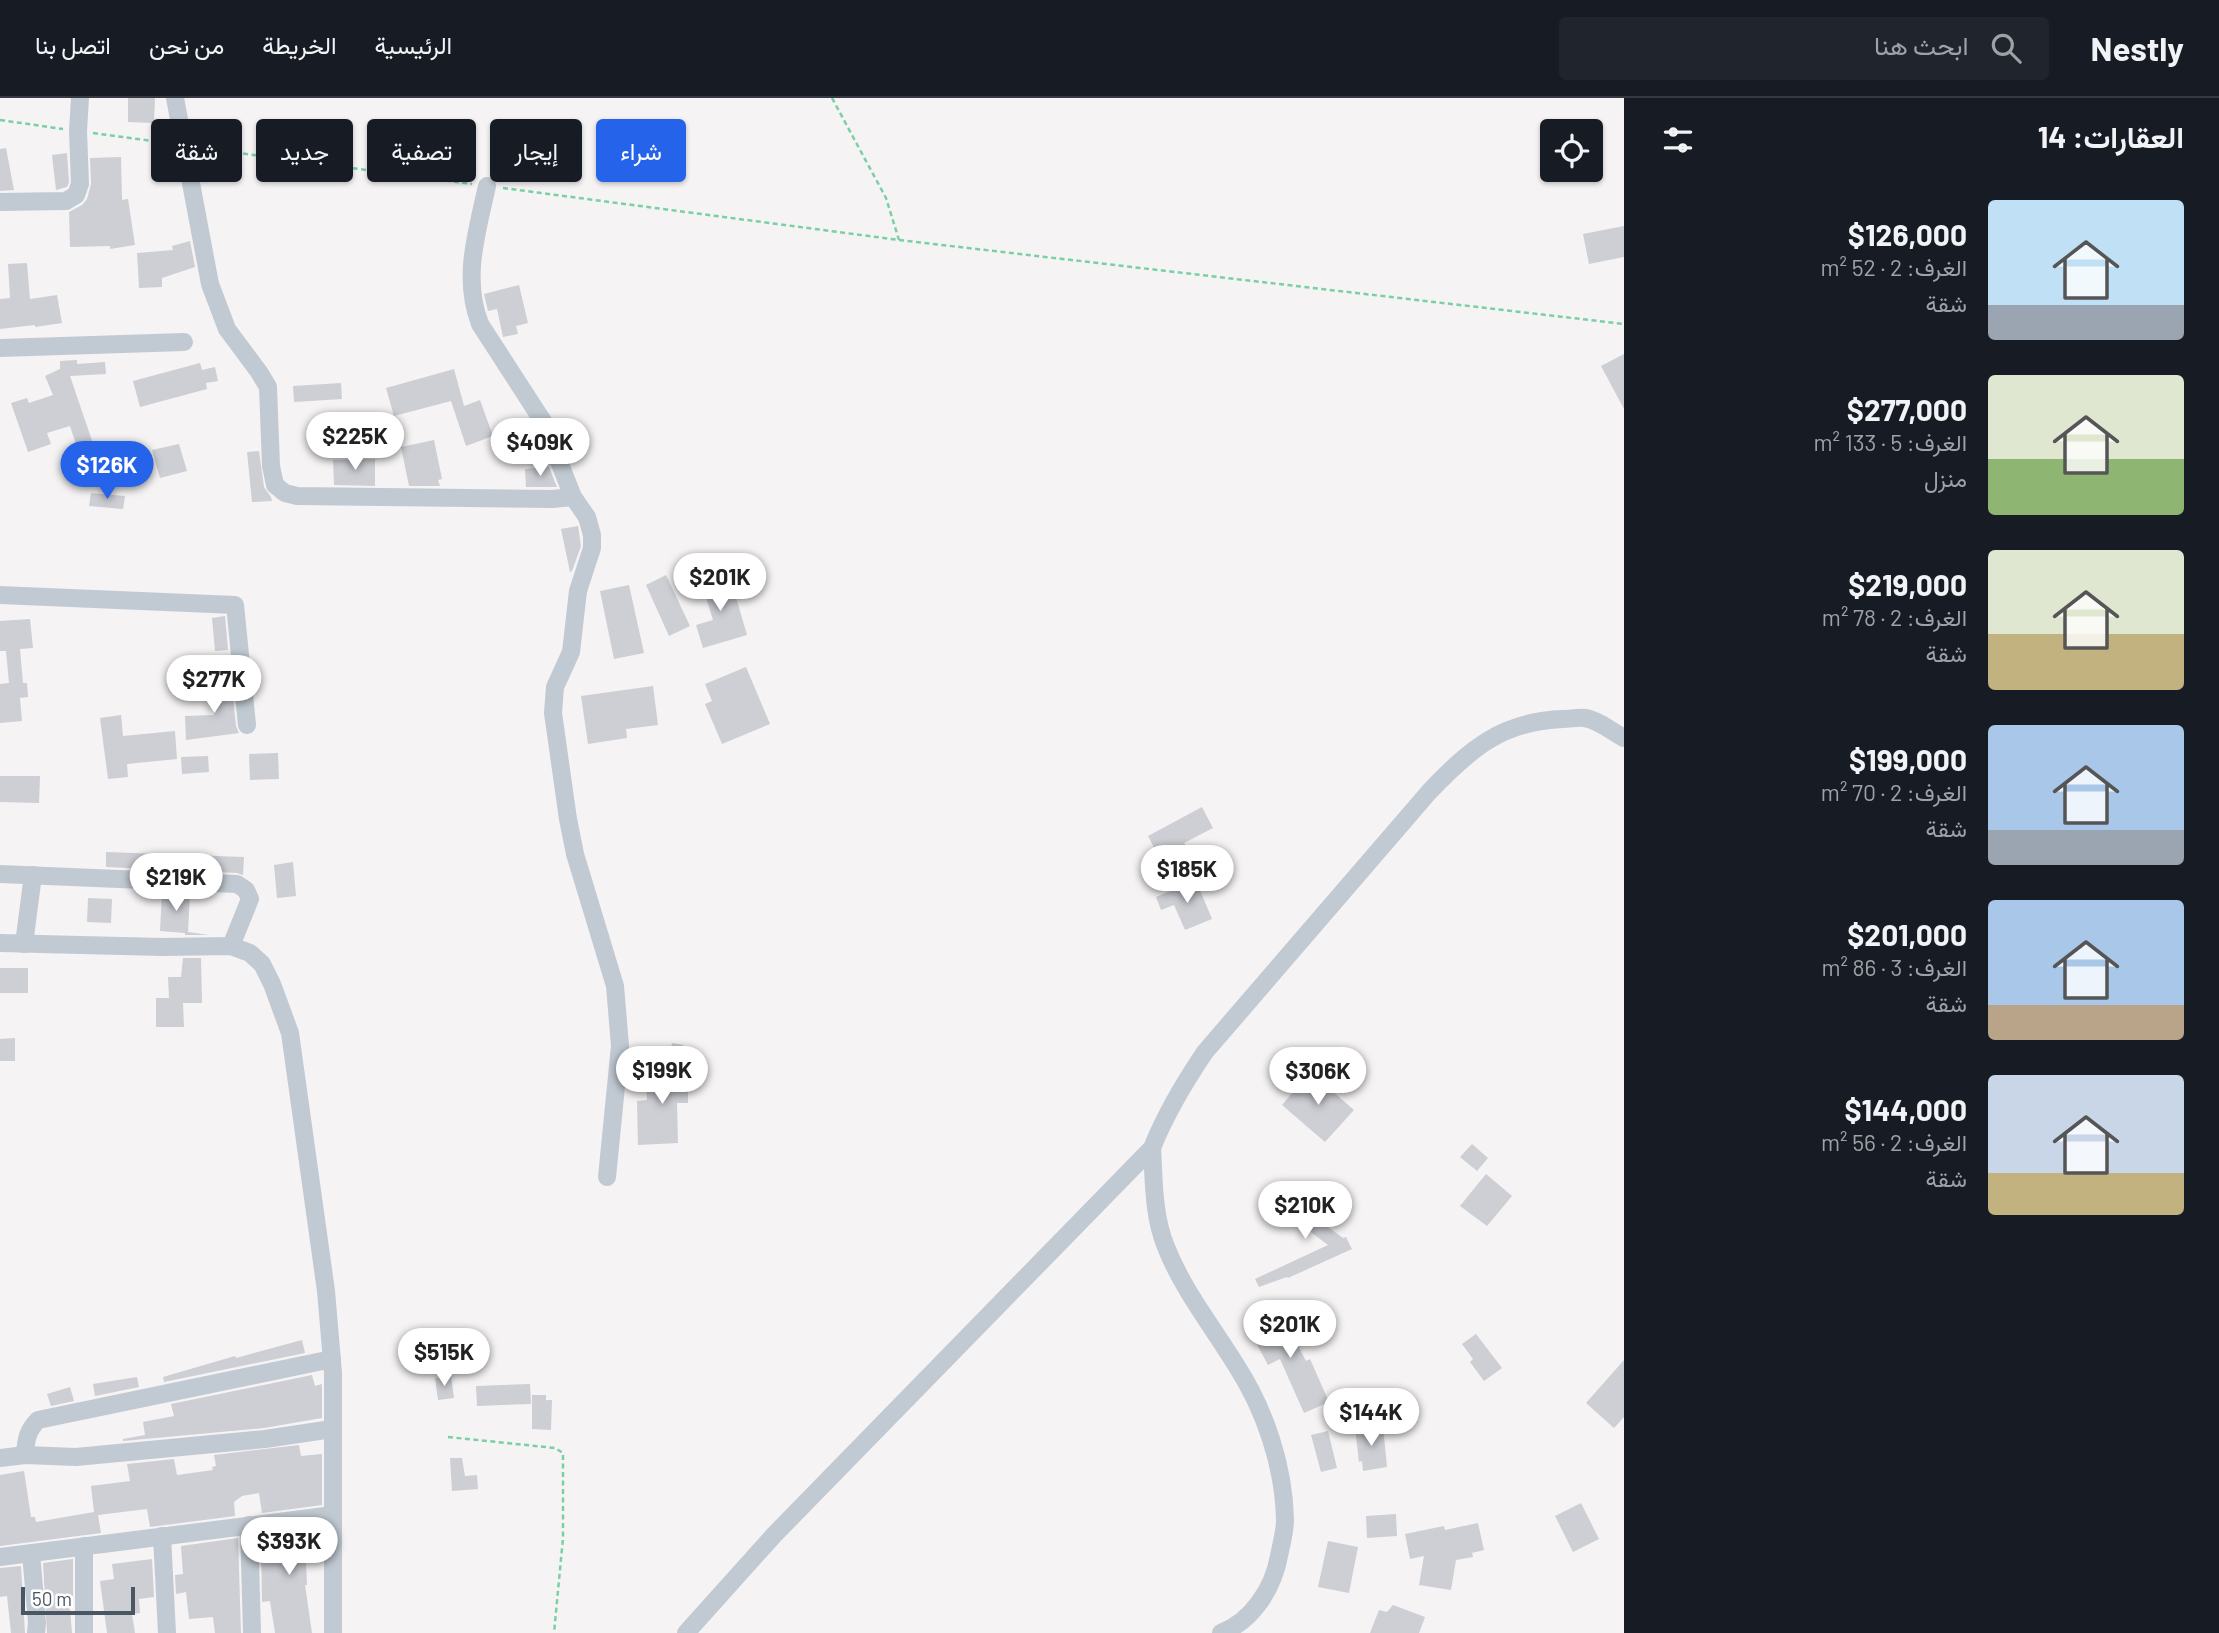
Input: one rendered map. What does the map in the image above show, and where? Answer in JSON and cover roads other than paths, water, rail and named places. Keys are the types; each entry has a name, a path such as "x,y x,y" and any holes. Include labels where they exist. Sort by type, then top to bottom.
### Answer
{"street":[{"path":"0,202 66,201 76,195 80,184 80,98"},
{"path":"176,98 210,284 227,329 268,387 271,466 275,485 285,493 297,496 573,497"},
{"path":"487,186 471,258 473,306 480,324 544,423 573,497 587,517 592,535 592,548 578,592 572,652 555,687 554,713 575,854 615,986 620,1046 607,1177"},
{"path":"0,348 184,342"},
{"path":"0,595 235,606 247,724"},
{"path":"686,1633 775,1535 1152,1147 1165,1116 1205,1052 1429,792 1460,760 1487,739 1518,726 1549,719 1587,718 1624,738"},
{"path":"0,874 237,884 246,890 250,899 232,946"},
{"path":"24,944 33,875"},
{"path":"0,943 232,946 250,953 262,964 290,1033 326,1291 332,1359 333,1633"},
{"path":"1152,1147 1157,1219 1165,1246 1185,1288 1256,1399 1269,1433 1280,1476 1285,1522 1276,1571 1255,1609 1231,1629 1221,1633"},
{"path":"25,1455 29,1428 38,1420 332,1359"},
{"path":"0,1458 25,1455 76,1457 265,1439 332,1429"},
{"path":"0,1556 332,1515"},
{"path":"249,1525 251,1633"},
{"path":"162,1536 167,1633"},
{"path":"83,1633 84,1546"},
{"path":"32,1553 36,1633"}]}
